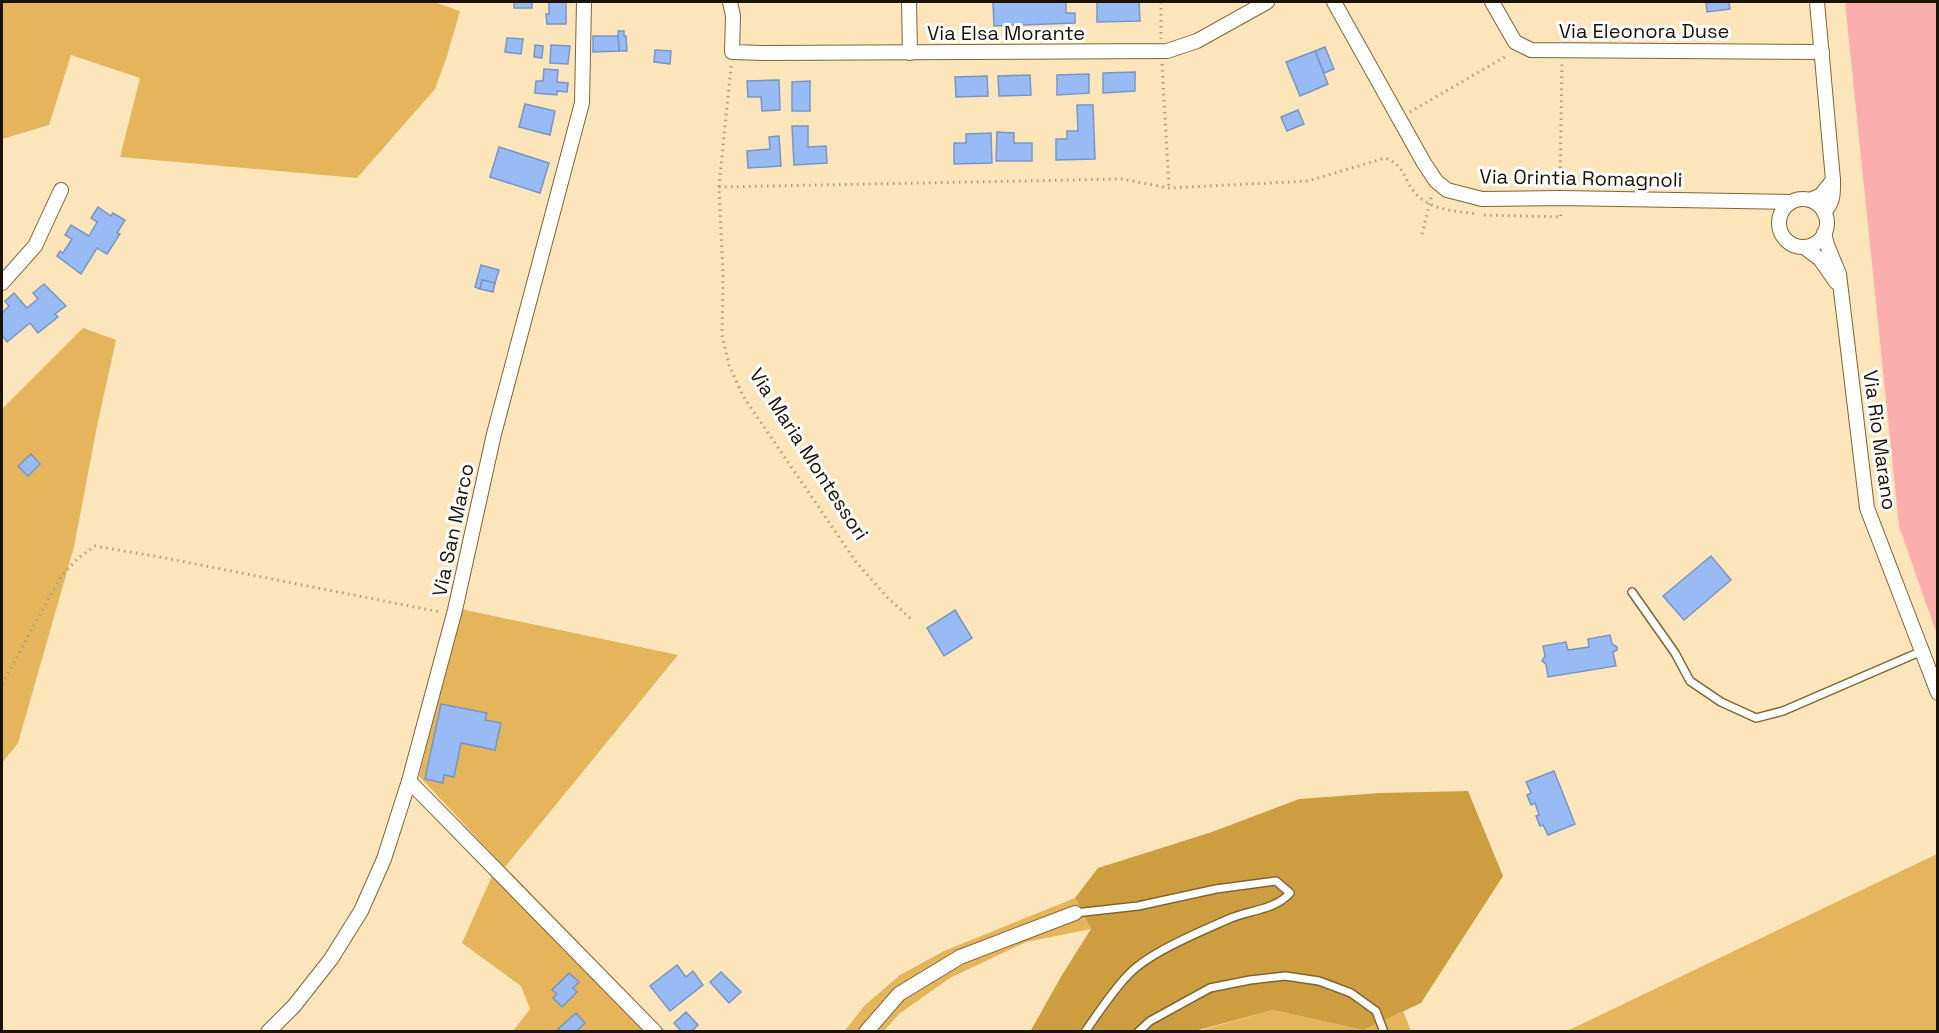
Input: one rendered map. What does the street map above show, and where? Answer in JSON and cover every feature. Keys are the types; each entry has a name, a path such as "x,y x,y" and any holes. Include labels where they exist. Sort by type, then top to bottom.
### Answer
{"street":[{"name":"Via San Marco","path":"268,1032 294,1006 325,966 362,911 384,859 409,781 454,615 494,434 582,103 584,2"},
{"path":"730,2 733,16 732,52"},
{"path":"909,2 910,53"},
{"name":"Via Elsa Morante","path":"732,52 1162,51 1197,41 1267,2"},
{"path":"1334,2 1436,181"},
{"path":"1492,2 1515,42 1523,46"},
{"path":"1817,2 1833,180 1833,197 1830,206 1824,212"},
{"name":"Via Eleonora Duse","path":"1523,46 1531,50 1822,52"},
{"path":"1810,200 1821,195 1833,180"},
{"name":"Via Orintia Romagnoli","path":"1436,181 1447,190 1482,199 1791,202"},
{"path":"2,283 35,246 61,190"},
{"path":"1779,225 1782,212 1791,202 1810,200 1820,207 1826,219 1824,233 1816,243 1804,247"},
{"path":"1754,201 1773,216 1787,241 1804,247 1820,259 1832,274 1840,290"},
{"name":"Via Rio Marano","path":"1824,233 1839,274 1867,507 1938,693"},
{"path":"409,781 655,1032"},
{"path":"866,1032 899,994 960,957 1074,913"}],"lane":[{"path":"1632,592 1675,653 1690,681 1721,702 1756,718 1783,711 1922,651"},
{"path":"1074,913 1138,906 1216,889 1275,881 1290,893 1283,900 1271,906 1243,913 1202,931 1147,961 1131,972 1084,1032"},
{"path":"1138,1032 1150,1021 1210,988 1285,976 1318,981 1351,993 1376,1011 1384,1032"}],"path":[{"path":"1161,2 1169,188"},
{"path":"1399,118 1523,46"},
{"path":"719,187 1122,179 1169,188 1308,182 1385,158 1396,162 1418,196 1436,208 1490,215 1561,217 1562,50"},
{"name":"Via Maria Montessori","path":"732,52 719,187 723,274 722,335 729,365 743,396 856,562 888,598 911,619"},
{"path":"1422,234 1436,181"},
{"path":"2,684 60,578 78,558 95,546 454,615"}],"shaded area":[{"path":"2,2 434,2 460,11 435,89 357,178 120,157 140,78 71,55 49,125 2,139"},
{"path":"1845,2 1937,2 1937,635 1899,526"},
{"path":"83,328 116,340 74,547 18,743 2,763 2,409"},
{"path":"461,609 678,655 505,867 665,1031 513,1031 530,1009 521,986 462,943 493,874 504,867 419,776"},
{"path":"1468,791 1503,876 1421,1003 1363,1030 1273,1010 1195,1031 1030,1032 1091,929 1075,898 1098,868 1212,832 1299,799 1380,793"},
{"path":"1937,854 1937,1031 1567,1031"},
{"path":"1075,898 1091,929 1026,942 950,978 899,1014 884,1031 844,1032 864,1006 900,975 944,951"},
{"path":"1273,1010 1363,1030 1403,1011 1411,1031 1195,1032"}],"building":[{"path":"514,2 532,2 532,8 514,8"},
{"path":"549,2 566,2 566,24 547,24 546,14 549,14"},
{"path":"993,2 1066,2 1066,13 1075,13 1075,23 994,26"},
{"path":"1097,2 1139,2 1140,21 1097,22"},
{"path":"1706,2 1729,2 1730,9 1707,12"},
{"path":"618,31 624,31 627,51 619,51"},
{"path":"593,36 618,36 619,51 593,52"},
{"path":"507,38 523,39 521,54 505,52"},
{"path":"535,45 543,46 542,58 534,57"},
{"path":"551,45 570,46 568,64 550,63"},
{"path":"1325,47 1334,69 1324,73 1315,51"},
{"path":"655,50 671,51 670,64 654,62"},
{"path":"1315,51 1328,84 1300,96 1286,62"},
{"path":"544,69 558,70 557,82 568,83 567,92 557,91 557,95 535,93 536,81 543,81"},
{"path":"1135,72 1135,91 1103,93 1103,73"},
{"path":"1089,74 1089,93 1057,95 1057,75"},
{"path":"1030,75 1031,95 999,96 998,76"},
{"path":"987,76 988,96 956,97 955,77"},
{"path":"779,80 780,110 762,111 761,97 748,97 747,81"},
{"path":"810,81 810,111 792,111 792,82"},
{"path":"525,104 555,111 550,135 519,127"},
{"path":"1077,105 1093,105 1095,159 1056,160 1056,139 1067,139 1067,131 1078,131"},
{"path":"1298,110 1304,124 1287,131 1281,117"},
{"path":"792,126 808,126 808,147 826,146 827,163 794,165"},
{"path":"997,132 1014,133 1014,143 1032,143 1032,161 996,161"},
{"path":"991,133 992,163 954,164 954,143 966,143 966,134"},
{"path":"779,136 781,166 748,168 747,151 770,149 769,137"},
{"path":"499,147 549,163 540,193 490,177"},
{"path":"98,207 111,216 113,213 125,220 117,233 120,234 107,254 97,248 81,274 57,256 60,251 63,253 72,239 65,235 71,225 89,236 97,222 91,218"},
{"path":"481,265 499,270 495,283 482,280 480,289 475,287"},
{"path":"482,280 495,283 493,292 480,289"},
{"path":"44,284 66,306 55,314 58,317 38,333 30,323 7,342 2,335 2,313 9,306 5,301 14,293 27,308 38,299 33,293"},
{"path":"31,454 40,464 28,476 18,466"},
{"path":"1711,556 1731,580 1684,620 1663,596"},
{"path":"955,610 972,638 944,656 927,628"},
{"path":"1610,635 1612,644 1617,647 1617,650 1613,652 1616,666 1548,677 1546,664 1542,661 1545,656 1543,646 1566,642 1568,650 1589,647 1588,639"},
{"path":"441,704 487,713 485,720 501,723 495,750 461,743 454,777 444,775 443,783 425,779"},
{"path":"1554,771 1575,824 1548,835 1543,825 1540,826 1535,803 1531,805 1527,795 1531,793 1526,782"},
{"path":"677,965 686,977 693,971 703,985 670,1011 650,986"},
{"path":"721,972 741,992 729,1003 710,982"},
{"path":"569,973 579,982 573,988 577,992 562,1007 553,998 557,994 552,990"},
{"path":"686,1012 698,1025 691,1032 682,1032 674,1023"},
{"path":"576,1013 585,1023 576,1032 561,1032 558,1029"}]}
